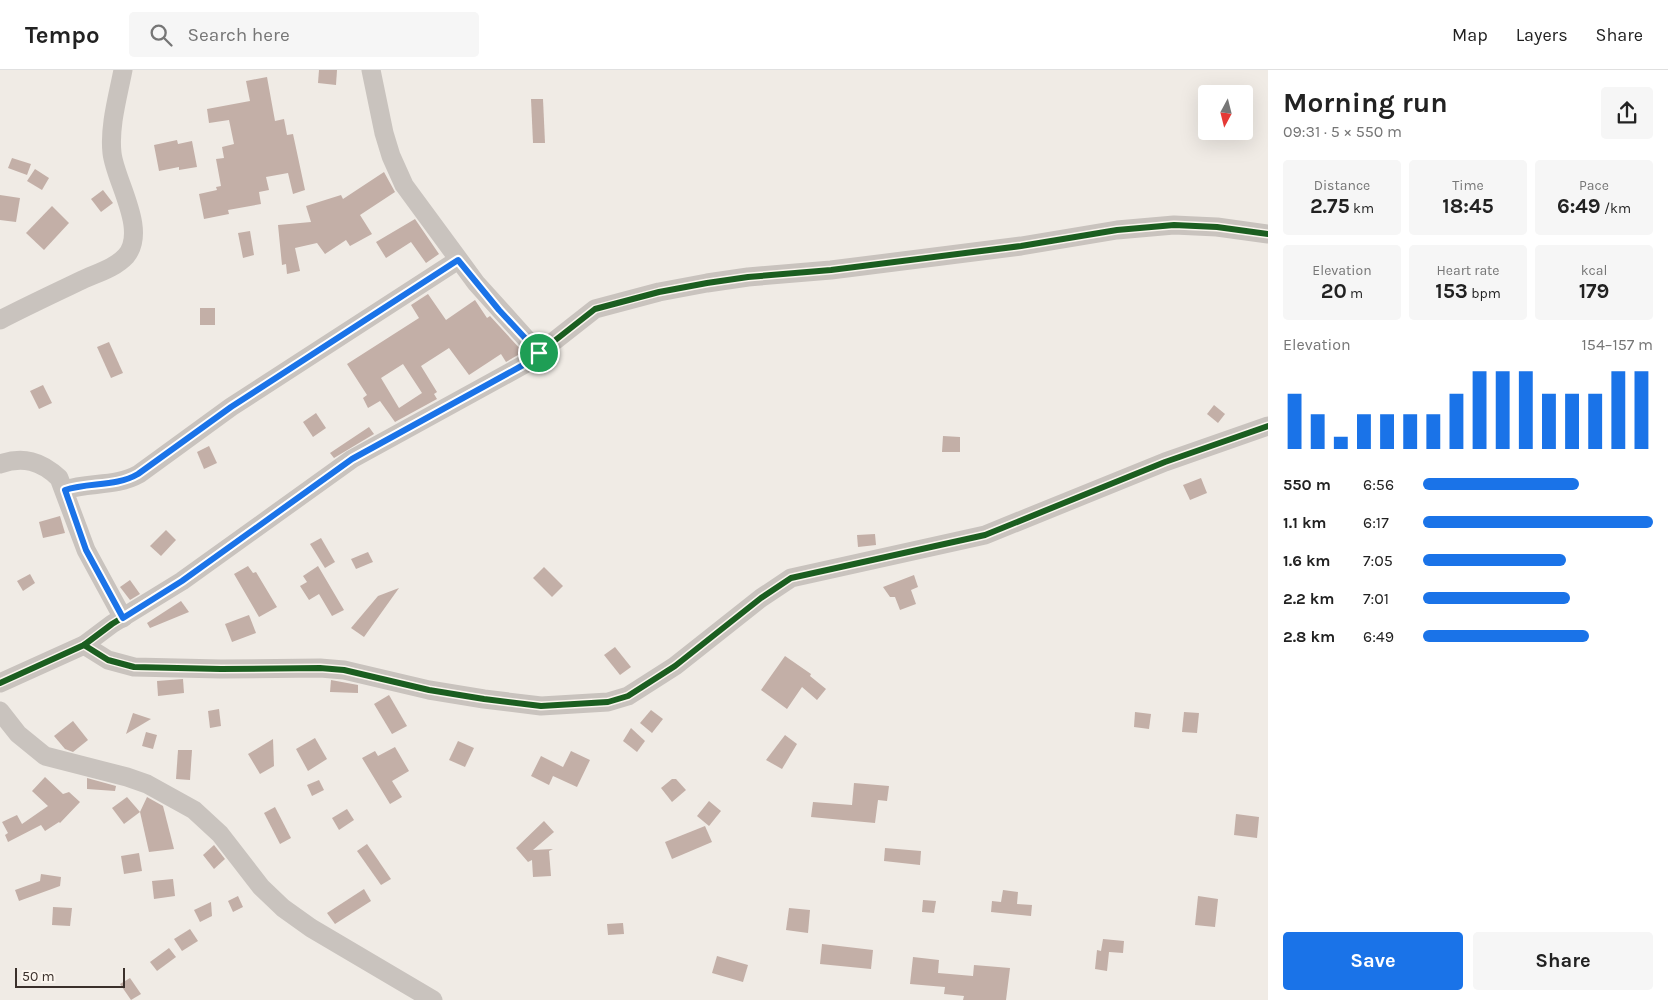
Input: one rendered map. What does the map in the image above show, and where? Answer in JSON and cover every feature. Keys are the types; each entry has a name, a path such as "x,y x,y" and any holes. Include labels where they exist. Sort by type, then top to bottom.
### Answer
{"street":[{"path":"0,320 107,268 124,257 130,250 132,239 129,208 112,153 113,128 123,70"},
{"path":"371,70 384,133 397,170 424,215 458,260 499,310 539,353"},
{"path":"0,683 84,645 182,581 352,459 525,364 595,309 659,292 707,283 1012,248 1118,230 1183,226 1217,227 1268,234"},
{"path":"65,490 89,483 127,480 138,474 231,407 458,260"},
{"path":"84,645 108,660 134,666 221,670 320,668 344,670 429,690 484,700 541,706 608,702 628,696 675,666 761,598 791,578 984,535 1165,462 1268,426"},
{"path":"0,464 20,459 31,460 50,470 59,478 86,550 123,618"},
{"path":"0,711 18,734 44,756 127,776 148,784 194,810 220,834 262,887 283,908 317,932 432,1000"}],"building":[{"path":"319,70 337,70 336,85 318,83"},
{"path":"267,77 275,121 284,119 287,135 293,134 305,190 293,194 288,173 266,177 269,190 259,192 261,204 228,210 229,214 204,219 199,194 217,190 216,187 221,186 216,159 224,158 222,147 234,144 229,120 209,123 207,109 250,101 246,81"},
{"path":"531,99 543,99 545,143 533,143"},
{"path":"177,140 178,144 192,141 197,167 179,170 179,167 159,171 154,145"},
{"path":"12,158 31,164 27,175 8,168"},
{"path":"35,169 49,178 42,190 27,181"},
{"path":"384,172 395,192 360,215 372,234 350,246 346,240 325,254 317,243 295,248 300,271 287,274 286,264 282,265 278,225 311,222 306,206 341,195 343,199"},
{"path":"103,190 113,203 101,212 91,199"},
{"path":"0,195 20,198 16,222 0,220"},
{"path":"52,206 69,223 44,250 26,233"},
{"path":"415,219 439,254 426,263 411,242 386,258 376,242"},
{"path":"250,231 254,255 243,258 238,233"},
{"path":"428,294 446,320 475,300 487,318 490,316 523,352 506,362 501,354 469,375 449,348 421,366 437,392 434,394 437,399 395,422 380,401 368,408 363,398 367,395 347,364 419,318 411,305","holes":["403,364 422,393 399,408 381,378"]},
{"path":"200,308 215,308 215,325 200,325"},
{"path":"109,342 123,373 111,378 97,347"},
{"path":"43,385 52,403 39,409 30,391"},
{"path":"1214,405 1225,414 1218,423 1207,414"},
{"path":"316,413 326,428 313,437 303,422"},
{"path":"369,427 374,434 334,458 330,453"},
{"path":"943,436 960,437 960,452 942,452"},
{"path":"209,446 217,463 204,469 197,452"},
{"path":"1201,478 1207,493 1190,500 1183,485"},
{"path":"60,516 65,533 43,538 39,522"},
{"path":"166,530 176,540 161,556 150,546"},
{"path":"875,534 876,545 858,547 857,535"},
{"path":"321,538 335,562 325,568 310,544"},
{"path":"368,552 373,562 356,569 351,559"},
{"path":"248,566 253,573 256,572 277,607 259,617 234,574"},
{"path":"318,566 344,610 332,616 319,594 309,600 300,586 307,582 303,576"},
{"path":"544,567 563,586 552,597 533,578"},
{"path":"30,574 35,583 23,591 17,581"},
{"path":"914,575 918,587 911,590 916,604 900,610 895,597 890,597 883,587"},
{"path":"130,580 140,594 130,600 120,587"},
{"path":"399,588 364,637 351,628 378,596"},
{"path":"181,601 189,612 150,628 147,623"},
{"path":"249,615 256,633 232,642 225,624"},
{"path":"615,647 631,667 620,675 604,655"},
{"path":"785,656 811,674 810,676 826,689 817,700 802,687 787,709 761,690"},
{"path":"183,679 184,693 158,696 157,681"},
{"path":"331,680 358,685 358,693 330,692"},
{"path":"389,695 407,726 392,734 374,704"},
{"path":"219,709 221,726 210,728 208,711"},
{"path":"651,710 663,719 652,733 640,723"},
{"path":"1135,712 1151,714 1149,729 1134,727"},
{"path":"1184,712 1199,713 1197,733 1182,732"},
{"path":"133,713 151,719 126,734"},
{"path":"73,721 88,740 73,752 65,749 54,736"},
{"path":"631,728 645,741 637,752 623,741"},
{"path":"146,732 157,735 153,749 142,746"},
{"path":"785,735 797,744 782,769 766,760"},
{"path":"315,738 327,759 308,771 296,749"},
{"path":"273,739 274,766 260,774 248,754"},
{"path":"458,741 474,748 465,767 449,760"},
{"path":"395,747 409,771 392,781 402,797 390,804 362,758 375,751 378,756"},
{"path":"178,750 192,750 190,780 176,779"},
{"path":"571,751 590,760 577,787 553,776 549,785 531,776 541,756 563,767"},
{"path":"45,777 63,794 69,792 80,802 60,823 45,831 41,825 8,842 5,835 8,833 2,822 17,815 22,824 48,806 32,791"},
{"path":"87,778 116,786 115,791 87,789"},
{"path":"672,779 676,779 686,790 672,802 661,788"},
{"path":"319,780 324,790 312,796 307,785"},
{"path":"854,783 889,786 887,801 878,800 875,823 811,817 813,802 852,805"},
{"path":"127,797 140,812 124,824 112,808"},
{"path":"147,797 163,806 174,849 149,852 140,812"},
{"path":"709,801 721,811 709,826 697,816"},
{"path":"275,807 291,838 280,844 264,813"},
{"path":"347,809 354,820 339,830 332,818"},
{"path":"1236,814 1259,817 1257,838 1234,835"},
{"path":"544,821 554,832 533,850 553,849 549,851 551,876 533,877 532,860 528,862 516,848"},
{"path":"705,826 712,842 672,859 665,842"},
{"path":"367,844 391,879 381,885 357,851"},
{"path":"214,845 225,859 214,869 203,855"},
{"path":"885,848 921,851 920,865 884,861"},
{"path":"139,853 142,871 124,874 121,856"},
{"path":"41,874 61,877 60,886 19,901 15,890 40,881"},
{"path":"173,879 175,896 154,899 152,881"},
{"path":"364,889 371,901 335,924 327,913"},
{"path":"1003,890 1018,892 1017,904 1032,905 1031,916 991,912 992,901 1001,902"},
{"path":"238,896 243,907 233,912 228,901"},
{"path":"1198,896 1218,899 1215,927 1195,925"},
{"path":"923,900 936,901 934,913 922,912"},
{"path":"211,902 212,916 200,922 194,910"},
{"path":"53,907 72,908 70,926 52,925"},
{"path":"789,908 810,910 808,933 786,930"},
{"path":"623,923 624,934 608,935 607,924"},
{"path":"190,929 198,941 182,951 174,939"},
{"path":"1103,939 1124,941 1123,953 1109,952 1107,971 1095,969 1097,950 1101,951"},
{"path":"822,944 873,950 871,969 820,964"},
{"path":"169,948 176,957 157,971 150,962"},
{"path":"717,956 748,965 743,982 712,973"},
{"path":"913,957 939,960 938,973 973,976 974,965 1010,968 1006,1000 963,1000 964,996 944,994 945,987 910,984"},
{"path":"130,978 141,994 131,1000 120,984"}],"cycle path":[{"path":"0,683 84,645 112,624 182,581 352,459 525,364 595,309 659,292 707,283 748,277 831,270 1021,246 1117,230 1174,225 1217,227 1268,234"},
{"path":"84,645 108,660 134,667 221,669 320,668 344,670 429,690 541,706 608,702 628,696 675,666 761,598 791,578 985,535 1165,462 1268,426"}],"route":[{"path":"458,260 499,310 539,353 525,364 352,459 182,581 123,618 115,601 93,566 79,535 65,490 89,483 114,483 127,480 138,474 231,407 458,260"}]}
